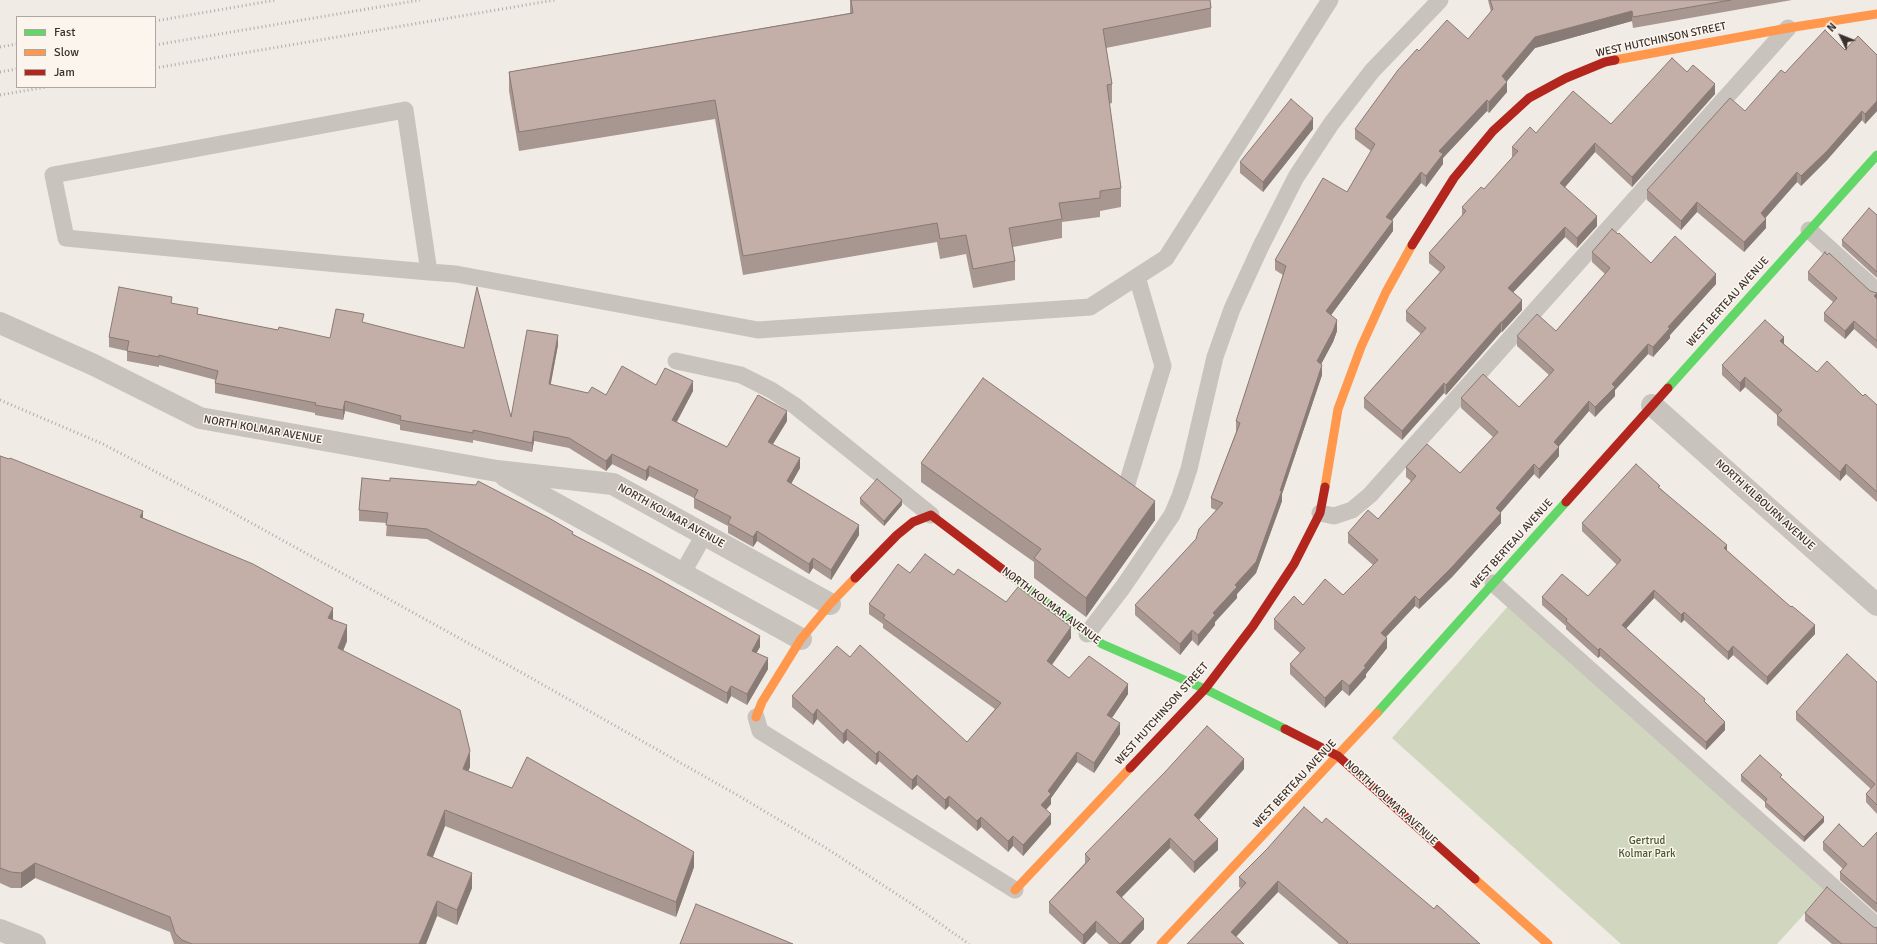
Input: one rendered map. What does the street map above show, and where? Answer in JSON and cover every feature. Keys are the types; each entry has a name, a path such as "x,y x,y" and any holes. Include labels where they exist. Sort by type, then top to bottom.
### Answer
{"street":[{"name":"WEST HUTCHINSON STREET","path":"1015,890 1205,689 1253,626 1286,576 1320,513 1338,409 1361,347 1386,292 1420,231 1454,178 1493,132 1529,98 1566,78 1605,62 1788,28 1877,14"},
{"name":"WEST BERTEAU AVENUE","path":"1161,944 1338,756 1877,155"},
{"name":"NORTH KOLMAR AVENUE","path":"0,323 94,365 200,418 497,471 613,484 830,604"},
{"name":"NORTH KILBOURN AVENUE","path":"1652,405 1877,605"},
{"name":"NORTH KOLMAR AVENUE","path":"497,471 801,639"},
{"name":"NORTH KOLMAR AVENUE","path":"931,515 1087,634 1119,652 1205,689 1338,756 1548,944"},
{"path":"756,717 762,702 801,639 830,604 897,535 913,522 931,515"},
{"path":"0,930 35,944"}],"lane":[{"path":"429,272 405,110 53,175 66,238 429,272 456,274 758,330 1090,307 1166,258 1330,0"},
{"path":"1087,634 1123,587 1172,514 1189,469 1215,357 1232,310 1261,246 1296,177 1330,124 1372,71 1440,0"},
{"path":"1320,513 1334,516 1352,510 1370,495 1788,28"},
{"path":"1809,230 1877,291"},
{"path":"1127,484 1163,366 1137,277"},
{"path":"676,361 741,376 772,390 794,405 931,515"},
{"path":"682,574 704,535"},
{"path":"1493,583 1877,926"},
{"path":"756,717 760,731 1015,890"}],"green space":[{"name":"Gertrud Kolmar Park","path":"1509,605 1827,889 1777,944 1621,944 1392,738"}],"building":[{"path":"851,0 1210,0 1211,8 1103,29 1112,84 1107,85 1121,188 1100,191 1100,198 1059,203 1062,219 1009,228 1015,261 973,269 966,235 940,239 937,223 743,256 715,100 519,132 509,72 853,13"},
{"path":"1490,0 1731,0 1633,17 1632,11 1535,37 1502,76 1507,82 1489,102 1487,100 1439,151 1443,154 1426,176 1421,172 1386,217 1393,221 1326,311 1337,320 1333,331 1317,361 1322,365 1280,491 1282,490 1256,562 1235,585 1237,587 1213,613 1215,615 1198,635 1192,630 1180,644 1135,605 1196,539 1199,529 1223,503 1211,498 1240,423 1236,421 1286,266 1275,260 1323,178 1347,192 1375,144 1355,129 1398,70 1417,49 1419,51 1447,20 1468,39 1493,9"},
{"path":"1825,30 1845,50 1858,36 1877,55 1877,101 1865,114 1862,111 1827,151 1801,176 1797,172 1761,213 1766,219 1744,242 1697,202 1681,221 1647,190 1730,98 1745,111 1781,70 1785,73"},
{"path":"1672,58 1687,72 1693,65 1715,84 1632,177 1595,143 1560,183 1597,216 1577,238 1565,227 1508,288 1522,300 1446,385 1444,383 1402,431 1364,398 1426,328 1406,311 1445,267 1429,253 1466,211 1462,207 1481,187 1484,189 1518,151 1512,147 1530,127 1536,133 1573,91 1611,124"},
{"path":"1291,99 1313,118 1263,182 1240,162"},
{"path":"1869,208 1877,215 1877,272 1842,240"},
{"path":"1612,229 1618,234 1619,233 1651,263 1675,236 1716,274 1668,327 1670,328 1653,347 1648,344 1612,384 1615,387 1595,407 1589,401 1554,442 1559,447 1539,469 1534,464 1496,508 1501,513 1452,567 1419,600 1415,596 1381,633 1387,638 1364,666 1366,667 1349,686 1342,680 1325,698 1290,664 1305,648 1274,619 1294,596 1303,605 1325,579 1343,595 1378,560 1348,533 1368,510 1378,519 1416,476 1406,467 1427,444 1460,473 1498,432 1461,398 1483,374 1519,407 1554,370 1517,336 1537,314 1556,331 1610,268 1592,252"},
{"path":"1825,252 1827,255 1829,253 1870,291 1877,293 1874,296 1877,299 1877,341 1854,321 1845,331 1824,313 1837,298 1808,272"},
{"path":"119,287 172,297 171,303 198,308 197,314 278,330 279,327 330,338 336,309 364,314 362,322 464,348 477,287 511,417 527,330 558,335 549,384 588,393 592,387 606,395 622,366 656,385 665,368 693,381 672,420 727,447 758,395 787,411 768,442 800,458 787,481 859,525 831,570 813,558 809,564 757,531 753,537 728,523 731,517 694,498 698,490 649,466 646,471 612,454 606,461 569,438 534,431 532,443 473,430 473,433 400,420 401,416 345,401 343,410 315,405 316,403 215,383 218,371 159,355 159,357 127,351 129,341 109,337"},
{"path":"1765,320 1784,337 1780,341 1817,372 1827,361 1863,396 1865,394 1877,405 1877,492 1846,464 1840,472 1777,415 1782,410 1745,377 1740,383 1722,365"},
{"path":"983,378 1155,501 1086,598 1034,558 1041,549 921,463"},
{"path":"0,456 10,458 143,511 140,517 253,564 333,608 328,618 347,625 338,648 460,710 470,751 463,769 512,788 527,757 694,852 676,902 445,810 427,855 472,873 457,910 437,901 419,944 192,944 182,940 175,933 170,917 35,863 21,873 11,872 0,868"},
{"path":"1636,464 1660,486 1658,487 1727,545 1724,548 1791,607 1792,606 1815,625 1767,677 1733,646 1728,652 1684,612 1681,615 1654,590 1622,625 1705,699 1704,701 1725,722 1706,742 1600,648 1598,650 1566,621 1567,619 1542,597 1562,574 1588,596 1621,560 1582,523"},
{"path":"362,478 390,481 390,478 476,485 478,481 549,518 573,532 572,534 653,576 760,636 752,651 768,658 747,694 731,686 727,693 427,529 386,525 388,513 359,510"},
{"path":"877,479 902,500 884,521 860,498"},
{"path":"925,554 954,575 958,569 1006,602 1018,587 1071,627 1047,661 1069,678 1089,656 1128,684 1107,715 1120,723 1094,763 1077,752 1048,791 1051,794 1041,805 1051,814 1023,845 1013,836 1008,841 981,817 977,821 949,796 945,800 917,775 912,780 879,751 876,754 847,729 843,734 817,709 813,715 792,696 837,646 850,657 860,645 967,742 1001,703 883,618 885,615 869,604 898,564 910,573"},
{"path":"1847,654 1877,682 1877,805 1866,794 1875,784 1796,712"},
{"path":"1207,726 1244,759 1194,815 1218,839 1194,862 1170,838 1116,892 1144,919 1120,944 1096,921 1083,935 1049,902 1090,859 1085,854 1165,772"},
{"path":"1760,755 1782,775 1780,777 1824,817 1804,837 1765,802 1767,799 1741,775"},
{"path":"1304,807 1322,823 1326,818 1434,909 1437,905 1480,944 1346,944 1348,942 1278,881 1231,932 1244,944 1187,944 1246,883 1239,877 1267,849"},
{"path":"1839,824 1863,847 1877,832 1877,904 1840,872 1847,864 1823,842"},
{"path":"1827,887 1871,925 1875,928 1877,927 1877,944 1842,944 1805,913"},
{"path":"696,904 793,944 680,944"}],"railway":[{"path":"156,21 276,0"},
{"path":"156,45 420,0"},
{"path":"156,68 555,0"},
{"path":"0,47 16,44"},
{"path":"0,72 16,69"},
{"path":"0,95 40,88"},
{"path":"0,400 103,444 226,509 524,674 739,796 826,848 915,906 969,944"}],"traffic: fast":[{"path":"1668,388 1877,155"},
{"path":"1377,713 1566,502"},
{"path":"1010,575 1102,644 1205,689 1285,729"}],"traffic: slow":[{"path":"1615,60 1788,28 1877,14"},
{"path":"1325,487 1338,409 1361,347 1386,292 1412,245"},
{"path":"756,717 762,702 801,639 830,604 855,578"},
{"path":"1161,944 1377,713"},
{"path":"1015,890 1130,768"},
{"path":"1475,879 1548,944"}],"traffic: jam":[{"path":"1412,245 1454,178 1493,131 1529,98 1566,78 1605,62 1615,60"},
{"path":"1566,502 1668,388"},
{"path":"1130,768 1205,689 1253,626 1294,564 1320,513 1325,487"},
{"path":"855,578 897,535 913,522 931,515 1010,575"},
{"path":"1285,729 1338,756 1475,879"}]}
